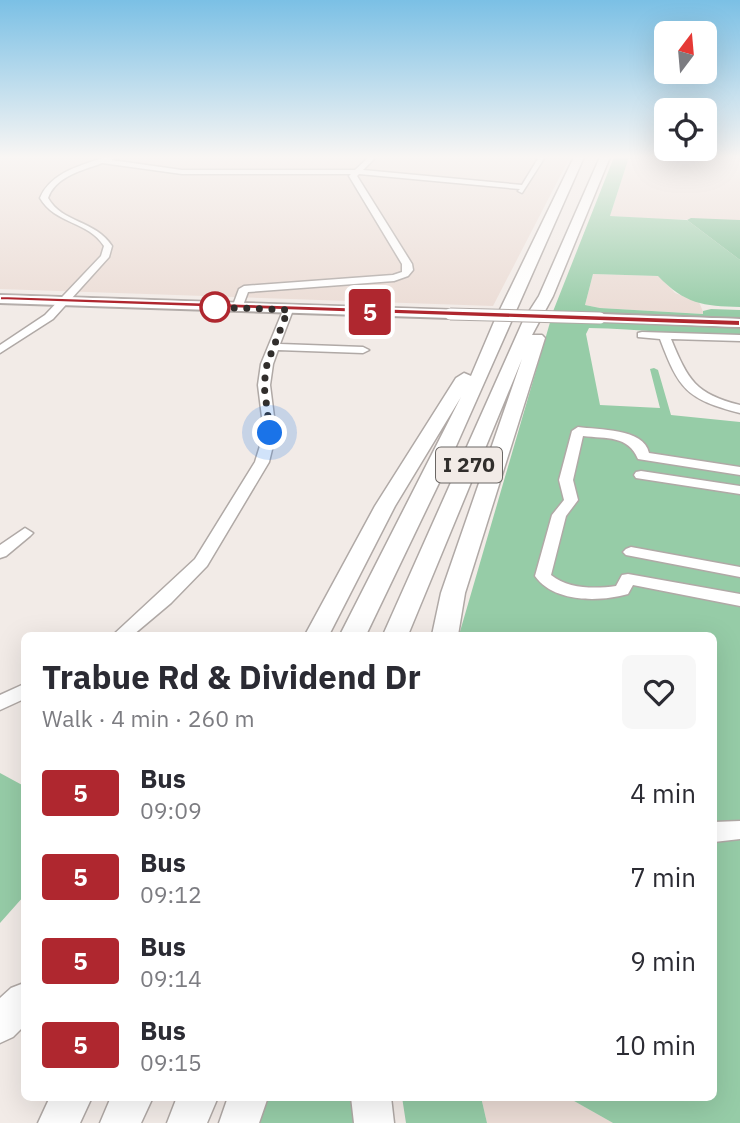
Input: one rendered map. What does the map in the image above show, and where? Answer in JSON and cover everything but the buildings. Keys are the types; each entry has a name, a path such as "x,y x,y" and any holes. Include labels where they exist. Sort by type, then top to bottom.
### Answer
{"highway":[{"name":"I 270","path":"354,632 490,354 501,322 554,209"},
{"name":"I 270","path":"396,632 413,597 530,321 546,296 583,209"},
{"path":"445,632 453,593 542,322 546,296"},
{"path":"319,632 386,506 501,322"},
{"path":"430,632 453,593"},
{"path":"0,1024 21,1004"},
{"path":"58,1123 70,1101"},
{"path":"120,1123 131,1101"},
{"path":"187,1123 196,1101"},
{"path":"239,1123 247,1101"},
{"path":"371,1101 374,1123"}],"main road":[{"path":"0,299 740,323"}],"street":[{"path":"0,350 22,338 66,300 103,261 108,246 97,232 54,209"},
{"path":"237,308 244,289 394,278 405,274 408,270 407,264 372,209"},
{"path":"126,632 165,599 201,562 262,462 270,433 264,385 274,346 288,310"},
{"path":"642,335 740,338"},
{"path":"664,336 687,387 709,400 740,409"},
{"path":"274,346 363,350"},
{"path":"740,471 643,456 642,448 629,438 578,431 566,480 571,500 559,515 543,576 546,582 554,586 603,595 622,590 628,579 740,600"},
{"path":"641,475 740,490"},
{"path":"0,552 25,533"},
{"path":"631,552 740,572"},
{"path":"0,703 21,692"},
{"path":"717,832 740,830"}],"shaded area":[{"path":"0,209 543,209 493,306 0,289"},
{"path":"612,209 740,209 740,220 610,216"},
{"path":"593,274 659,276 675,293 699,302 704,314 585,305"},
{"path":"482,1101 574,1101 613,1123 487,1123"}],"green space":[{"path":"593,209 612,209 610,216 687,220 740,260 740,307 695,302 677,293 658,276 593,274 585,305 703,314 703,311 711,309 740,310 740,319 552,314"},
{"path":"687,220 740,220 740,260"},
{"path":"551,319 740,327 740,336 589,328 586,334 600,405 660,408 650,369 654,368 658,370 671,415 740,422 740,1123 613,1123 574,1101 717,1101 717,632 460,632"},
{"path":"0,773 21,784 21,899 0,923"},
{"path":"265,1101 362,1101 365,1123 257,1123"},
{"path":"403,1101 482,1101 487,1123 406,1123"}],"bus line":[{"name":"5","path":"0,299 740,323"}],"route":[{"path":"215,307 212,307 288,310 267,364 264,385 270,433"}]}
